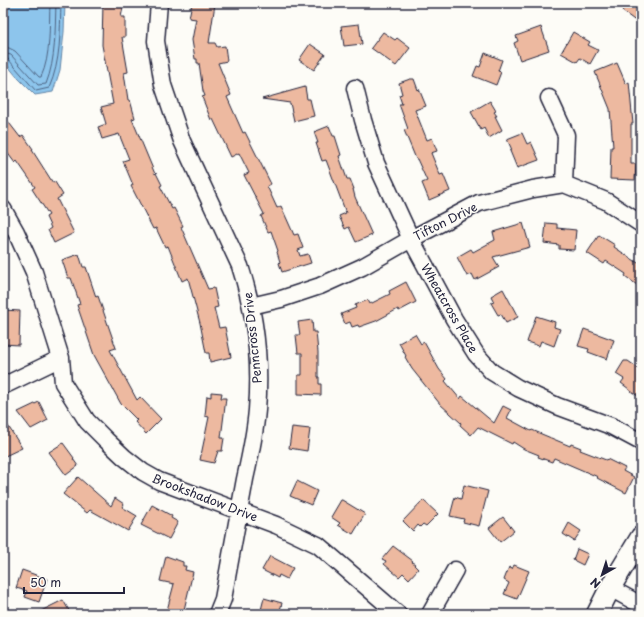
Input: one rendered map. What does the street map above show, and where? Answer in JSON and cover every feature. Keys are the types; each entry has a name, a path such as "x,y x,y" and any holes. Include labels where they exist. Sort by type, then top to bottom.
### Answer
{"street":[{"name":"Penncross Drive","path":"159,3 156,41 163,85 182,141 240,266 251,306 258,372 257,411 223,599 217,614"},
{"name":"Wheatcross Place","path":"355,88 362,120 376,163 411,239 458,325 476,354 492,372 518,388 557,406 611,426 641,442"},
{"path":"549,98 566,135 564,184"},
{"name":"Tifton Drive","path":"251,306 281,299 320,286 362,267 411,239 479,204 533,188 564,184 606,201 641,224"},
{"name":"Brookshadow Drive","path":"3,209 16,232 34,272 62,358 62,383 87,420 124,457 143,472 159,481 240,510 318,545 398,614"},
{"path":"3,386 62,358"},
{"path":"597,614 610,588 641,537"},
{"path":"430,614 456,570"},
{"path":"610,588 641,605"}],"water":[{"path":"3,3 65,3 60,70 53,92 35,95 3,60"}],"building":[{"path":"103,3 124,3 121,17 125,17 125,37 122,37 128,72 124,73 128,100 130,100 135,118 132,119 155,174 156,173 162,185 160,186 183,226 181,227 208,289 214,288 218,307 214,308 219,328 225,327 231,357 210,362 209,353 206,353 188,278 182,281 168,246 165,247 156,228 153,229 131,186 133,185 123,161 129,159 119,134 102,139 98,127 106,124 101,107 113,104 102,45"},
{"path":"192,3 215,4 209,43 215,43 217,47 225,46 227,61 218,63 231,95 227,97 243,133 245,132 271,184 267,186 277,208 281,206 294,235 298,234 303,248 298,250 300,256 308,254 311,263 282,272 279,263 278,251 271,231 268,232 261,216 264,214 244,175 249,173 239,153 231,157 213,119 211,120 202,97 205,96 199,63 197,63 197,59 195,59 192,40 196,19 189,18"},
{"path":"628,3 641,3 641,25 622,11"},
{"path":"359,24 362,44 344,46 341,26"},
{"path":"541,27 549,50 520,60 514,43 518,41 516,36"},
{"path":"383,32 395,40 397,38 410,48 396,66 371,48"},
{"path":"573,32 590,42 588,45 598,50 590,64 580,58 577,62 561,53"},
{"path":"310,44 325,54 314,70 299,60"},
{"path":"485,53 502,60 498,71 501,72 496,85 473,76 477,66 480,67"},
{"path":"617,63 626,84 629,82 633,124 631,124 631,164 636,164 635,180 610,179 611,147 613,147 610,109 595,72"},
{"path":"414,79 426,106 415,110 427,140 432,138 437,151 431,153 440,175 443,174 450,191 429,200 422,183 427,181 404,130 408,129 399,104 402,104 399,95 402,94 399,83"},
{"path":"305,87 307,99 310,99 314,116 294,121 290,103 262,99"},
{"path":"490,101 496,111 494,112 497,116 495,116 502,130 489,138 484,128 481,130 471,112"},
{"path":"3,115 20,137 23,135 53,183 55,182 63,195 57,199 74,233 54,243 48,230 51,228 46,217 49,215 32,189 35,187 17,161 15,163 3,147"},
{"path":"329,126 333,136 335,136 341,155 339,156 347,179 350,179 355,197 372,235 356,242 349,227 345,229 339,216 346,213 326,160 322,161 316,143 318,143 314,132"},
{"path":"522,133 527,144 531,142 539,160 517,168 507,139"},
{"path":"523,223 530,247 493,257 499,267 475,280 472,274 467,276 457,257 471,249 473,252 495,240 493,232"},
{"path":"546,223 557,224 557,228 576,230 574,250 559,249 559,245 544,243"},
{"path":"599,235 641,265 641,288 625,276 626,274 606,261 604,264 587,253"},
{"path":"79,254 83,267 86,267 96,297 98,296 116,348 110,350 137,400 140,397 161,419 146,434 135,422 137,420 121,404 94,355 77,305 80,304 71,278 68,278 62,260"},
{"path":"406,282 416,302 399,311 398,309 376,321 359,327 358,325 352,327 350,322 345,324 341,314 356,308 355,305 368,300 370,304 390,294 389,291"},
{"path":"503,289 518,317 506,323 501,314 498,315 491,303 494,302 491,296"},
{"path":"3,310 20,311 19,345 3,344"},
{"path":"536,316 555,322 554,327 560,329 554,346 541,341 539,346 527,342"},
{"path":"312,320 313,332 316,332 318,377 319,384 321,384 321,395 298,394 298,375 302,375 302,353 298,353 296,335 300,335 298,322"},
{"path":"584,329 614,340 607,359 588,352 589,349 578,346"},
{"path":"415,334 421,344 424,342 439,369 447,379 445,381 460,399 462,396 494,423 503,406 511,410 507,418 531,431 532,430 570,446 571,444 581,448 580,450 606,460 607,459 625,468 623,471 634,477 626,493 597,478 598,477 554,458 552,462 538,457 539,455 524,449 513,442 512,444 478,427 471,435 460,425 461,423 440,404 412,369 405,357 406,356 399,343"},
{"path":"624,361 628,361 641,370 641,398 621,383 624,379 616,374"},
{"path":"211,392 222,393 221,398 226,398 221,438 224,438 222,451 218,451 214,463 200,460 209,417 205,416 207,396 211,397"},
{"path":"39,402 48,420 31,429 18,412"},
{"path":"3,418 22,448 3,457"},
{"path":"292,427 310,429 307,451 289,448"},
{"path":"63,443 78,466 66,475 49,452"},
{"path":"78,477 111,506 115,498 124,504 122,507 137,516 128,531 90,510 87,513 63,494"},
{"path":"297,481 317,491 311,505 290,496"},
{"path":"464,485 488,491 479,526 463,522 464,519 450,516 455,497 461,499"},
{"path":"341,500 365,514 353,534 338,525 340,523 331,517"},
{"path":"423,500 438,514 426,526 423,524 420,527 418,525 413,531 403,521"},
{"path":"152,505 172,516 171,518 178,522 169,539 141,525"},
{"path":"503,517 514,531 500,542 489,528"},
{"path":"569,523 581,531 574,541 563,534"},
{"path":"393,546 413,561 412,562 418,569 409,579 403,573 399,577 384,564 386,561 382,559"},
{"path":"577,549 588,554 583,565 573,560"},
{"path":"166,556 183,562 183,566 186,566 185,570 193,572 183,614 166,614 174,584 160,581"},
{"path":"270,556 293,568 287,579 279,575 278,578 262,570"},
{"path":"514,565 529,571 517,599 504,594 509,583 504,580 509,567 512,569"},
{"path":"22,570 47,579 39,602 25,597 27,591 16,588"},
{"path":"264,598 282,603 279,614 260,614"},
{"path":"63,600 71,614 35,614"}]}
